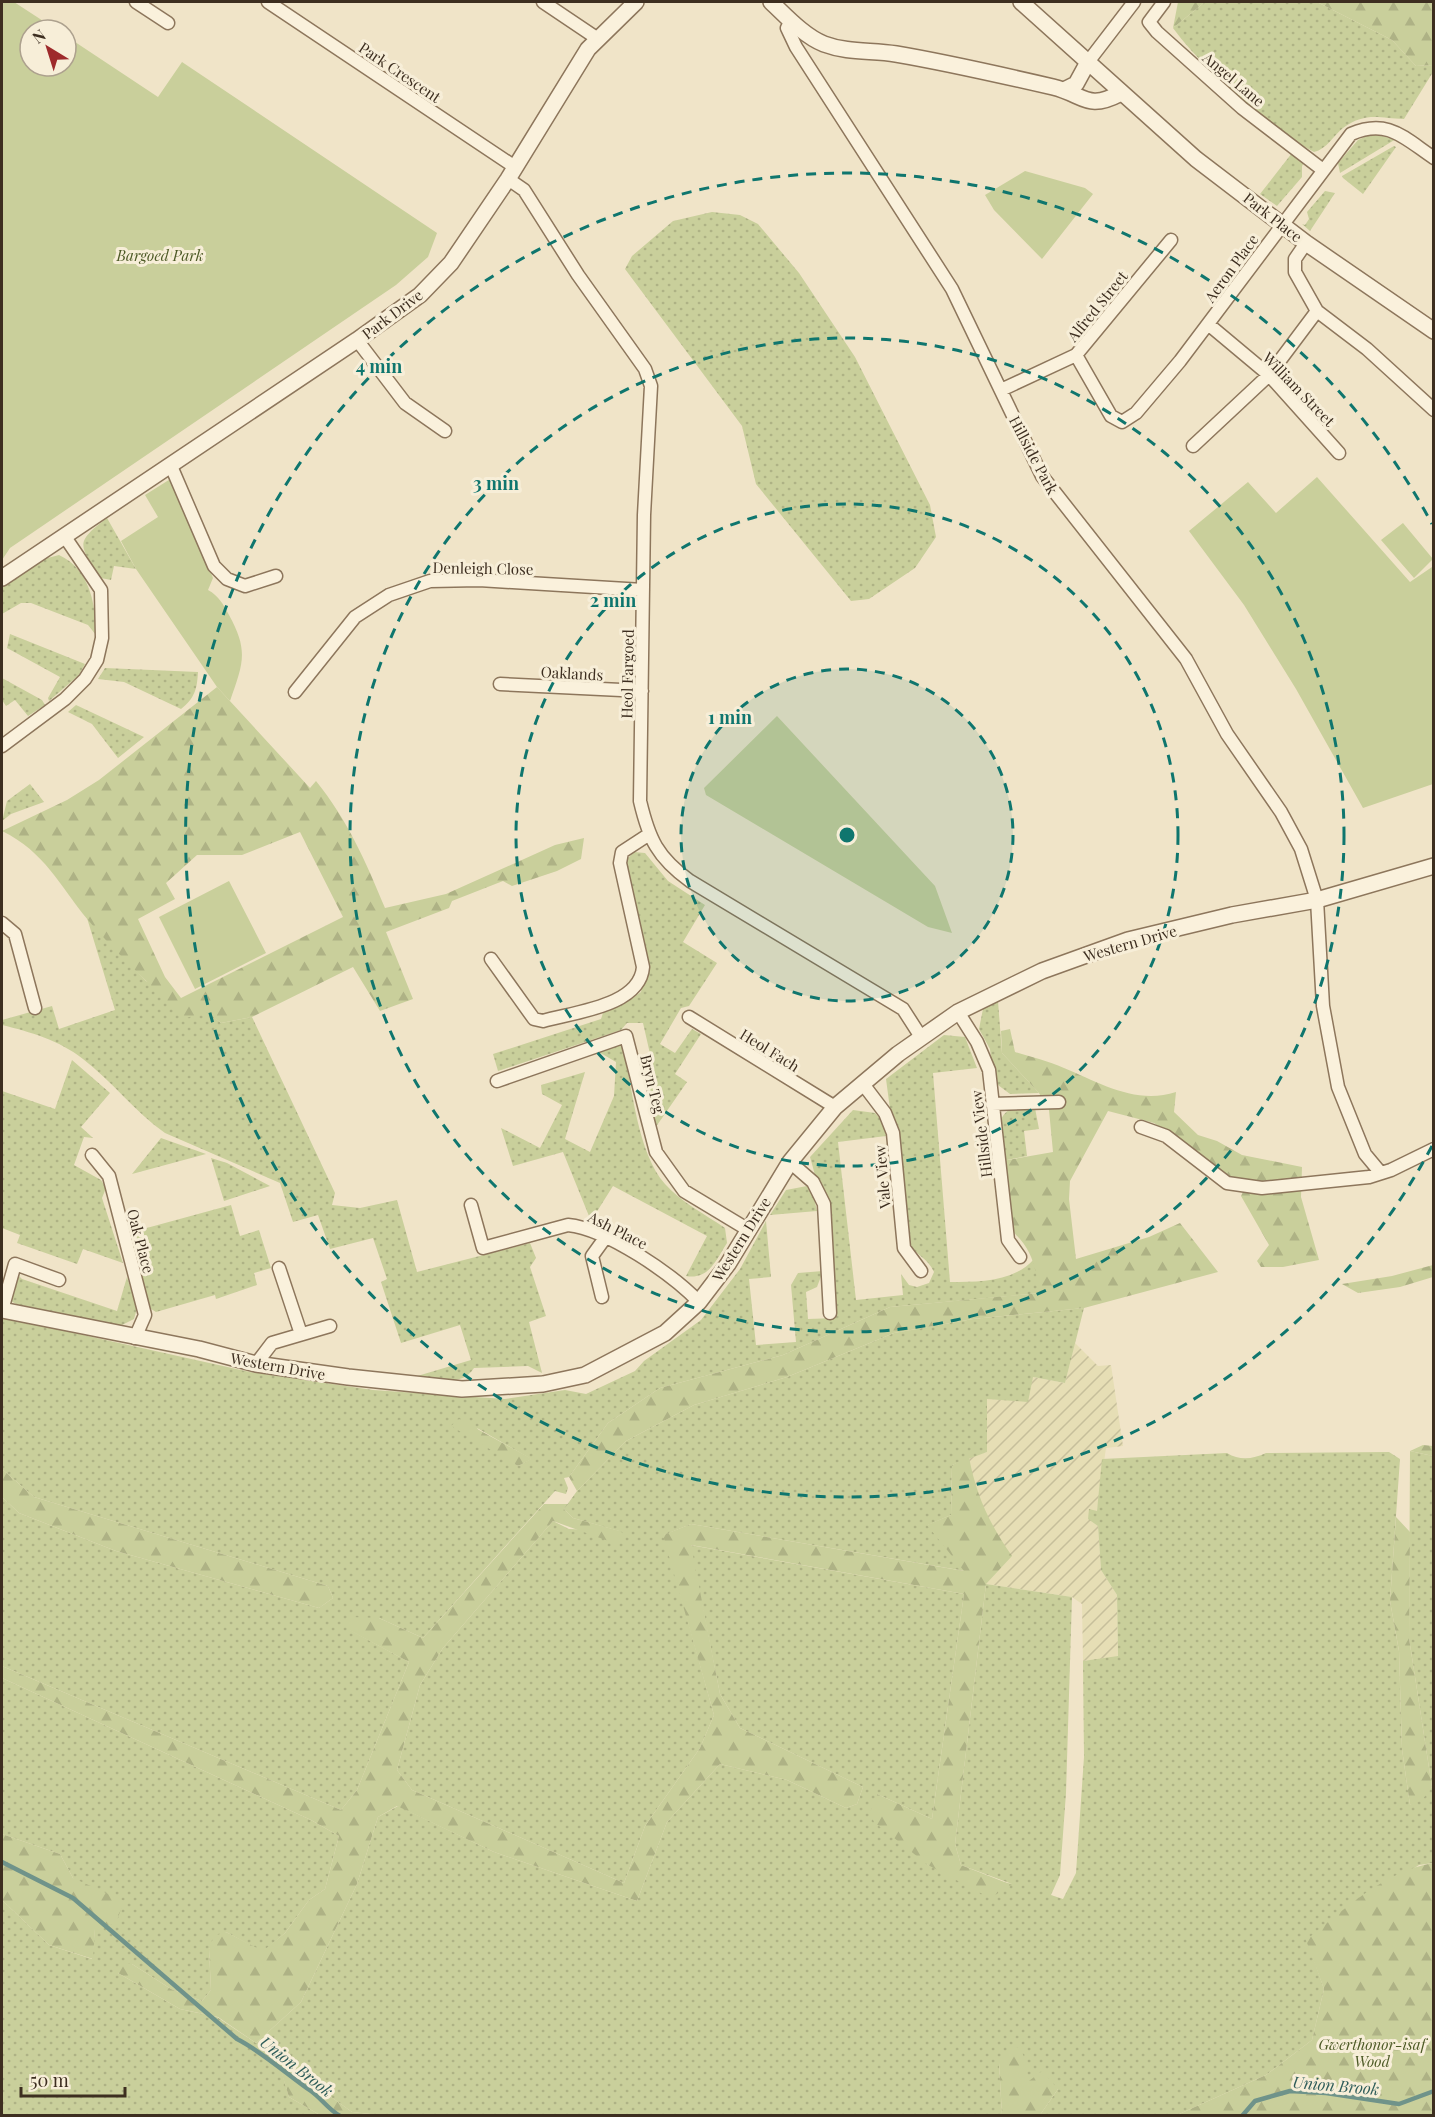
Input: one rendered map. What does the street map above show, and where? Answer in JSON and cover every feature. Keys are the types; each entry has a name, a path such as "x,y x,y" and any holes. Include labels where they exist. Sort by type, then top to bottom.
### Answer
{"street":[{"path":"135,2 168,23"},
{"name":"Park Crescent","path":"268,2 511,173"},
{"path":"543,2 598,39"},
{"name":"Park Drive","path":"2,578 171,466 420,295 452,263 588,49 636,2"},
{"path":"771,2 791,21 822,44 845,50 892,53 958,65 1064,90 1091,102 1104,103 1121,93"},
{"name":"Park Place","path":"1021,2 1196,159 1306,243 1434,331"},
{"path":"1064,90 1076,84 1088,62 1134,2"},
{"name":"Angel Lane","path":"1164,2 1149,22 1156,32 1242,108 1323,170"},
{"name":"Hillside Park","path":"791,21 787,28 796,47 952,289 1042,476 1056,497 1186,658 1227,734 1281,812 1296,840 1317,900 1323,1006 1338,1087 1365,1154 1380,1172"},
{"name":"Aeron Place","path":"1076,356 1111,416 1122,422 1143,404 1208,324 1351,134 1365,128 1382,126 1434,158"},
{"name":"Heol Fargoed","path":"511,173 578,275 645,369 651,386 643,590 640,801 648,835 673,868 690,881 903,1010 921,1037"},
{"name":"Alfred Street","path":"1000,390 1076,356 1172,240"},
{"path":"1306,243 1295,259 1295,272 1317,311 1367,349 1434,410"},
{"path":"1193,446 1269,375 1317,311"},
{"name":"William Street","path":"1208,324 1269,375 1339,453"},
{"path":"357,340 405,403 445,431"},
{"path":"171,466 213,566 227,579 245,586 276,576"},
{"path":"2,746 65,699 86,679 97,660 102,638 101,590 65,537"},
{"name":"Denleigh Close","path":"295,692 355,617 389,595 430,581 479,580 643,590"},
{"name":"Oaklands","path":"500,684 642,691"},
{"path":"491,959 534,1019 543,1021 622,999 633,991 642,980 643,967 620,863 622,852 648,835"},
{"name":"Western Drive","path":"2,1310 199,1349 256,1364 348,1377 462,1389 543,1384 585,1375 618,1360 665,1333 699,1302 728,1264 747,1229 790,1162 835,1107 921,1037 958,1012 1042,971 1128,940 1232,915 1317,900 1434,866"},
{"path":"2,922 15,934 35,1008"},
{"name":"Hillside View","path":"958,1012 977,1042 989,1070 1008,1240 1020,1257"},
{"name":"Heol Fach","path":"689,1017 835,1107"},
{"name":"Bryn Teg","path":"497,1081 626,1036 656,1152 684,1191 747,1229"},
{"name":"Vale View","path":"863,1084 885,1113 893,1133 904,1248 921,1271"},
{"path":"992,1104 1059,1102"},
{"path":"1141,1127 1166,1136 1227,1184 1262,1188 1369,1177 1391,1170 1434,1149"},
{"name":"Oak Place","path":"92,1155 109,1176 145,1315 135,1338"},
{"path":"790,1162 813,1182 824,1204 830,1313"},
{"name":"Ash Place","path":"471,1205 483,1248 568,1225 582,1226 679,1282 699,1302"},
{"path":"602,1297 592,1256 605,1238"},
{"path":"2,1310 15,1264 59,1280"},
{"path":"279,1268 301,1335"},
{"path":"256,1364 272,1343 330,1326"}],"shaded area":[{"path":"1075,1343 1098,1366 1111,1365 1123,1446 1106,1448 1097,1511 1101,1570 1117,1595 1118,1657 1083,1661 1082,1604 1072,1597 986,1584 965,1571 969,1457 987,1452 986,1398 1033,1377 1065,1383"}],"green space":[{"name":"Bargoed Park","path":"2,2 14,2 39,18 18,18 18,78 78,78 78,44 158,97 182,62 437,233 428,257 396,285 10,548 2,560"},
{"path":"1178,2 1205,2 1173,28"},
{"path":"1205,2 1317,2 1392,40 1416,66 1433,65 1433,72 1404,119 1374,117 1359,119 1343,128 1326,145 1314,152 1278,128 1238,96 1201,61 1173,28"},
{"path":"1317,2 1433,2 1433,65 1416,66 1392,40"},
{"path":"1371,134 1396,139 1340,173 1338,163 1358,140"},
{"path":"1394,146 1396,147 1363,194 1343,178 1342,176"},
{"path":"1292,153 1304,163 1302,177 1277,206 1260,194"},
{"path":"1025,171 1085,188 1093,194 1042,259 994,210 985,195"},
{"path":"1325,191 1335,193 1310,231 1302,224 1305,225 1309,219 1307,212"},
{"path":"712,212 740,215 758,224 799,273 855,357 930,505 936,537 915,568 869,599 851,601 756,484 742,426 625,269 632,256 673,221"},
{"path":"1317,477 1410,582 1432,567 1433,569 1433,784 1363,808 1296,689 1244,605 1189,531 1248,482 1276,513"},
{"path":"172,478 213,578 208,590 223,604 242,648 241,667 230,701 217,687 136,569 121,541 158,517 145,495"},
{"path":"107,518 136,569 114,566 111,580 101,578 88,558 83,545 89,533"},
{"path":"1403,523 1433,559 1414,578 1381,540"},
{"path":"59,555 78,569 89,589 95,612 96,635 88,625 31,603 21,603 2,614 2,585 44,559"},
{"path":"10,634 85,664 79,675 49,701 48,698 60,677 7,648"},
{"path":"105,668 198,672 197,683 192,697 181,709 124,682 98,679"},
{"path":"2,678 42,700 45,705 28,716 15,700 6,706 2,700"},
{"path":"217,687 310,788 316,781 327,795 355,842 385,908 446,894 555,845 584,838 581,859 557,871 512,886 503,881 452,901 449,908 386,932 413,999 380,1011 353,967 252,1017 221,1023 207,1012 186,1018 99,933 40,859 17,839 2,831 67,800 99,780","holes":["300,832 343,917 181,998 165,977 138,919 175,899 166,883 197,855 242,855"]},
{"path":"76,705 144,737 118,758 92,724 68,712"},
{"path":"777,716 935,886 952,933 928,927 706,795 704,788"},
{"path":"30,784 44,802 11,814 2,821 7,801"},
{"path":"634,852 645,853 668,881 705,905 683,942 717,963 689,1006 681,1008 660,1044 675,1053 692,1029 701,1034 675,1074 687,1082 653,1131 641,1080 643,1075 653,1067 643,1023 627,1023 621,1030 498,1071 493,1054 601,1019 605,1007 627,1002 641,992 646,972 623,863"},
{"path":"229,881 266,953 195,989 159,917"},
{"path":"87,918 146,981 207,1011 221,1023 252,1017 335,1193 332,1205 360,1208 397,1200 417,1272 530,1243 536,1258 530,1267 546,1316 529,1322 542,1373 528,1366 474,1368 462,1378 447,1381 414,1377 471,1360 460,1325 401,1343 381,1282 387,1279 373,1238 330,1249 318,1215 293,1222 280,1183 165,1133 74,1052 44,1038 2,1025 2,1020 52,1006 59,1029 115,1010"},
{"path":"998,1001 1002,1053 1039,1093 1010,1094 994,1082 990,1049 979,1029 983,1009"},
{"path":"1010,1029 1015,1052 1052,1063 1105,1086 1132,1094 1147,1096 1176,1092 1174,1112 1198,1135 1217,1141 1242,1155 1302,1167 1301,1197 1319,1260 1283,1267 1261,1267 1257,1261 1269,1245 1241,1196 1249,1180 1227,1177 1154,1123 1108,1111 1070,1181 1069,1199 1076,1259 1149,1237 1180,1223 1218,1272 1084,1308 973,1319 894,1333 787,1377 694,1405 626,1441 577,1491 569,1477 608,1423 660,1388 783,1355 890,1307 1040,1293 1028,1251 1010,1229 1002,1161 1053,1152 1049,1110 1039,1093 1002,1053 1001,1031"},
{"path":"944,1035 965,1037 977,1068 933,1073 950,1282 984,1281 1006,1276 1026,1267 1034,1259 1041,1293 890,1307 783,1355 660,1388 608,1423 569,1477 564,1478 568,1488 566,1494 555,1491 423,1638 379,1618 350,1630 409,1662 357,1790 341,1810 2,1666 2,1497 19,1513 116,1551 319,1608 333,1598 328,1586 34,1497 2,1469 2,1317 250,1372 373,1390 505,1399 565,1390 586,1394 635,1371 644,1361 701,1320 740,1269 766,1221 771,1277 749,1279 756,1345 796,1342 791,1285 798,1273 823,1271 817,1287 806,1292 808,1319 836,1318 829,1200 815,1175 810,1157 853,1110 875,1113 883,1122 886,1136 838,1142 856,1300 903,1295 901,1274 909,1285 917,1287 929,1283 934,1272 909,1243 899,1135 890,1109 886,1079","holes":["477,1428 531,1459 518,1466 492,1448"]},
{"path":"618,1044 623,1048 642,1138 656,1171 678,1197 725,1228 727,1243 711,1267 701,1275 686,1276 707,1236 613,1186 591,1221 563,1152 513,1166 501,1128 540,1148 562,1105 542,1094 541,1085 585,1072 565,1139 590,1152 614,1096 616,1062 597,1051"},
{"path":"72,1060 110,1093 81,1127 93,1138 84,1137 74,1165 101,1180 106,1188 102,1198 123,1263 83,1249 77,1264 17,1243 20,1235 2,1228 2,1091 55,1109"},
{"path":"1013,1108 1035,1108 1039,1129 1024,1131 1027,1156 1002,1161 1000,1123 1006,1112"},
{"path":"161,1138 206,1154 132,1174"},
{"path":"211,1158 227,1163 270,1186 224,1201"},
{"path":"807,1186 813,1194 817,1211 770,1215 786,1190"},
{"path":"231,1205 240,1236 259,1230 271,1268 254,1273 257,1285 216,1299 215,1295 156,1312 148,1307 132,1232"},
{"path":"1433,1265 1433,1277 1400,1287 1358,1293 1342,1284 1392,1276"},
{"path":"16,1273 22,1279 117,1311 127,1277 137,1308 134,1319 120,1326 16,1304 11,1301"},
{"path":"1084,1308 1065,1383 1033,1377 1028,1402 987,1399 987,1452 952,1465 951,1515 928,1525 965,1571 691,1524 664,1535 714,1715 700,1748 645,1826 624,1883 412,1790 397,1770 420,1685 443,1648 553,1521 569,1529 619,1531 573,1518 564,1509 577,1491 626,1441 694,1405 787,1377 894,1333 973,1319"},
{"path":"459,1419 532,1459 518,1466 451,1426"},
{"path":"1423,1445 1433,1446 1433,1456 1410,1451"},
{"path":"1410,1451 1433,1456 1433,1863 1419,1865 1307,1940 1324,1989 1312,2040 1266,2075 1177,2115 1040,2115 1058,2089 1025,2085 999,2063 1002,2115 380,2115 352,2112 278,2059 289,2097 320,2115 2,2115 2,1900 49,1945 92,1959 95,1929 60,1854 2,1834 2,1678 311,1820 339,1836 325,1889 309,1900 285,1933 263,1952 226,1932 209,1949 211,1990 202,2001 171,1989 132,1964 118,1973 180,2009 217,2017 256,2043 301,2002 357,1884 378,1817 398,1806 494,1852 637,1901 667,1822 720,1764 787,1780 846,1808 857,1804 863,1787 740,1728 720,1694 690,1545 964,1594 932,1819 877,1794 928,1865 1012,1884 961,1865 955,1844 986,1584 1072,1597 1066,1793 1060,1875 1051,1895 1063,1899 1076,1873 1084,1757 1083,1661 1118,1656 1117,1595 1101,1570 1098,1526 1088,1519 1089,1509 1097,1511 1102,1459 1227,1453 1246,1458 1266,1453 1389,1452 1400,1459 1390,1601 1399,1651 1402,1749 1410,1805 1432,1787 1409,1638"},
{"path":"969,1457 985,1509 1012,1556 986,1584 955,1844 961,1865 1012,1885 990,1898 928,1865 874,1822 870,1813 877,1794 932,1819 964,1594 691,1545 720,1694 740,1728 863,1787 857,1804 846,1808 787,1780 720,1764 667,1822 637,1901 494,1852 397,1806 378,1817 357,1884 301,2002 256,2043 218,2017 180,2009 118,1973 121,1964 132,1964 171,1989 202,2001 211,1990 209,1949 214,1936 226,1932 263,1951 285,1933 309,1900 325,1889 339,1836 311,1820 2,1678 2,1666 341,1810 357,1790 409,1662 349,1630 349,1617 379,1618 423,1638 544,1504 568,1504 564,1509 573,1518 620,1531 625,1535 614,1543 553,1521 443,1648 420,1685 397,1770 412,1790 624,1883 645,1826 700,1748 714,1715 663,1535 691,1524 964,1571 927,1525 951,1515 952,1465"},
{"path":"2,1469 34,1497 328,1586 333,1598 319,1608 116,1551 19,1513 2,1497"},
{"path":"1396,1517 1410,1532 1409,1638 1432,1787 1422,1800 1410,1805 1402,1749 1399,1651 1390,1601"},
{"path":"2,1834 60,1854 73,1878 124,1901 116,1923 95,1929 93,1959 49,1945 2,1900"},
{"name":"Gwerthonor-isaf Wood","path":"1433,1863 1433,2115 1177,2115 1266,2075 1312,2040 1324,1989 1306,1940 1350,1904 1381,1883 1398,1874"},
{"path":"1010,2046 1020,2048 1025,2059 1025,2084 1042,2071 1058,2089 1040,2115 1002,2115 999,2063"},
{"path":"277,2058 352,2112 380,2115 320,2115 289,2097"}],"waterway":[{"path":"2,1862 73,1898 237,2039 315,2094 340,2116"},
{"name":"Union Brook","path":"1242,2116 1255,2101 1290,2091 1326,2093 1399,2104 1434,2091"}]}
